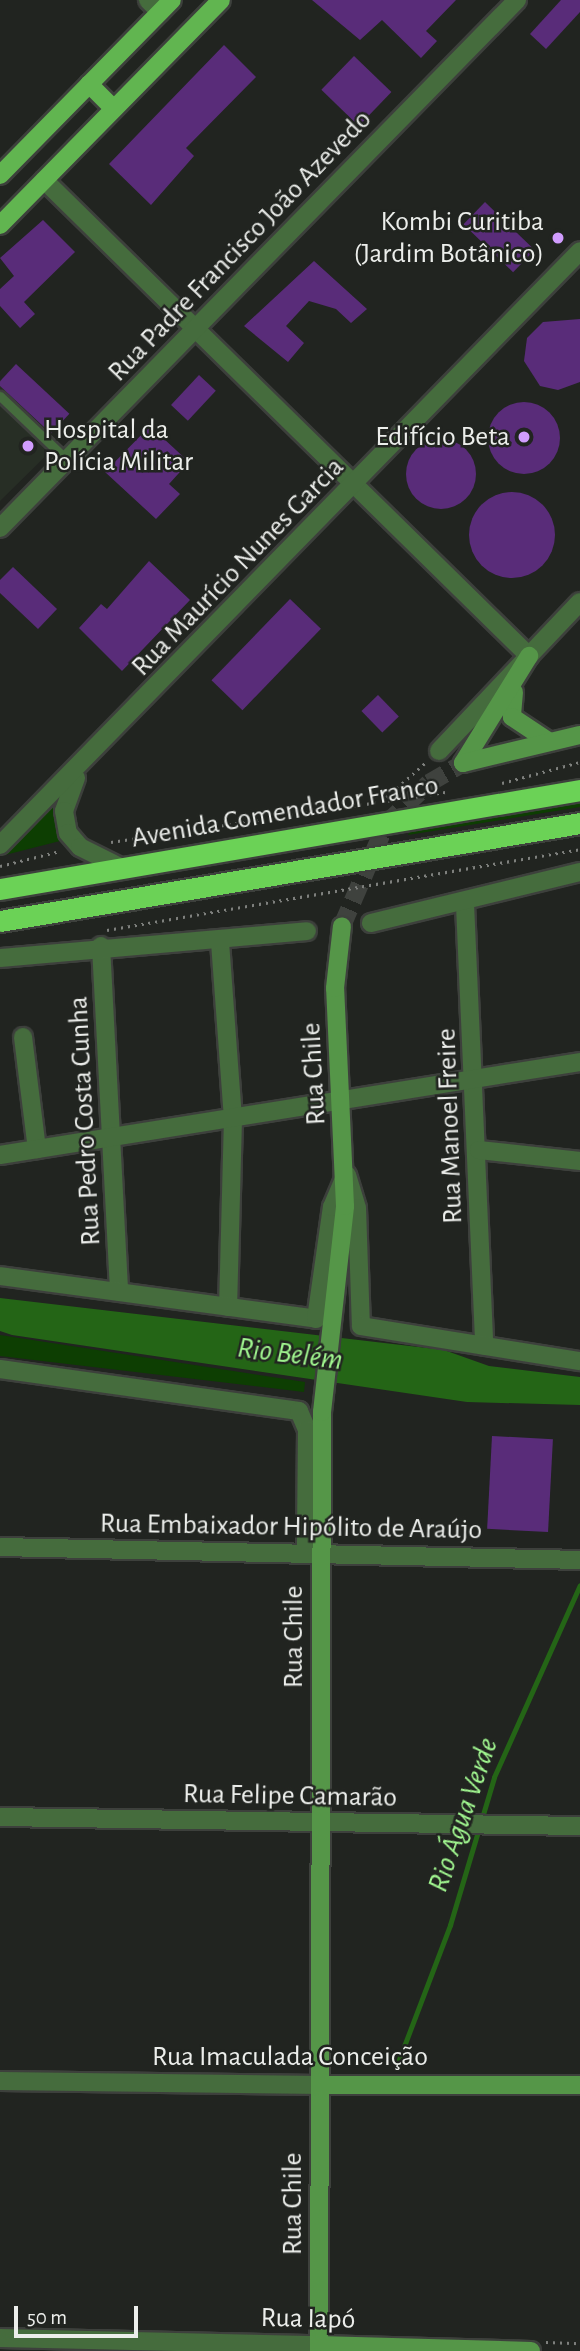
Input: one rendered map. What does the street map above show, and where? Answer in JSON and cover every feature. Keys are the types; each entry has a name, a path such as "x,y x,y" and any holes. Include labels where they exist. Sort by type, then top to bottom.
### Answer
{"highway":[{"name":"Avenida Comendador Franco","path":"0,889 580,790"},
{"name":"Avenida Comendador Franco","path":"0,921 580,823"}],"main road":[{"path":"0,225 221,0"},
{"path":"0,175 89,84 160,4"},
{"path":"89,84 114,109"},
{"path":"529,656 513,696 512,717 548,741"},
{"path":"529,656 463,763 580,735"},
{"name":"Rua Chile","path":"319,2348 320,1825 313,1554 321,1456 324,1359 343,1234 346,1173 335,988 342,926"},
{"name":"Rua Imaculada Conceição","path":"320,2085 580,2085"},
{"name":"Rua Iapó","path":"319,2348 531,2351"}],"street":[{"name":"Rua Padre Francisco João Azevedo","path":"0,528 517,0"},
{"path":"44,180 529,656"},
{"name":"Rua Maurício Nunes Garcia","path":"0,845 80,769 580,251"},
{"path":"439,751 580,602"},
{"name":"Rua Maurício Nunes Garcia","path":"80,769 66,799 68,833 80,847 122,868"},
{"path":"371,923 465,904 580,872"},
{"name":"Rua Manoel Freire","path":"465,904 479,1150 484,1346"},
{"path":"0,958 97,939 220,942 307,931"},
{"name":"Rua Pedro Costa Cunha","path":"97,939 115,1137 119,1292"},
{"path":"220,942 233,1118 228,1307"},
{"name":"Rua Pedro Costa Cunha","path":"23,1037 37,1149"},
{"path":"0,1155 580,1062"},
{"path":"479,1150 580,1161"},
{"path":"0,1276 316,1319 332,1207 346,1173"},
{"path":"346,1173 357,1208 361,1326 580,1362"},
{"path":"0,1369 299,1411 307,1430 313,1554"},
{"name":"Rua Embaixador Hipólito de Araújo","path":"0,1547 572,1560"},
{"name":"Rua Felipe Camarão","path":"0,1817 320,1825 494,1823 580,1826"},
{"name":"Rua Imaculada Conceição","path":"0,2081 320,2085"},
{"name":"Rua Iapó","path":"0,2337 319,2348"}],"lane":[{"path":"0,396 67,460"}],"path":[{"path":"380,803 439,751"},
{"path":"492,784 580,762"},
{"path":"104,843 455,791"},
{"path":"97,939 580,849"},
{"path":"0,866 62,850"}],"shaded area":[{"name":"Hospital da Polícia Militar","path":"0,386 59,443 0,501"},
{"path":"580,793 580,807 408,835 415,821"},
{"path":"52,800 60,841 1,856 0,853"},
{"path":"0,1335 305,1382 304,1392 0,1356"}],"water":[{"name":"Rio Belém","path":"0,1298 444,1350 489,1366 580,1377 580,1405 467,1402 12,1335 0,1331"}],"building":[{"path":"312,0 456,0 426,31 437,41 421,58 382,20 360,40"},
{"path":"561,0 580,0 580,12 546,49 530,34"},
{"path":"224,45 256,77 186,148 194,156 151,205 109,164"},
{"path":"354,56 391,92 359,126 321,90"},
{"path":"485,202 535,250 513,272 463,224"},
{"path":"43,220 75,252 24,302 35,314 20,328 0,306 0,289 14,276 0,258"},
{"path":"314,261 367,309 351,323 336,309 309,301 286,326 304,343 288,362 244,326"},
{"path":"580,319 580,382 558,390 540,386 524,361 527,338 543,322"},
{"path":"16,364 69,414 51,434 0,386 0,381"},
{"path":"199,375 216,391 188,421 171,405"},
{"name":"Edifício Beta","path":"524,402 544,408 554,418 560,438 554,458 544,468 524,474 504,468 494,458 488,438 494,418 504,408"},
{"path":"150,426 189,462 169,484 180,494 156,519 105,472"},
{"path":"441,439 466,449 476,474 466,499 441,509 416,499 406,474 416,449"},
{"path":"512,492 536,499 548,511 555,535 548,559 536,571 512,578 488,571 476,559 469,535 476,511 488,499"},
{"path":"149,561 190,600 122,671 79,628 101,604 107,609"},
{"path":"13,567 57,609 38,629 0,593 0,580"},
{"path":"290,599 321,629 242,710 212,680"},
{"path":"378,695 399,717 382,733 361,711"},
{"path":"492,1436 553,1439 548,1532 487,1529"}],"waterway":[{"name":"Rio Água Verde","path":"398,2062 450,1925 494,1777 580,1585"}],"tunnel":[{"path":"342,926 386,824 429,783 463,763"}],"place":[{"name":"Kombi Curitiba (Jardim Botânico)","path":"558,238"},
{"name":"Edifício Beta","path":"524,437"},
{"name":"Hospital da Polícia Militar","path":"28,446"}]}
